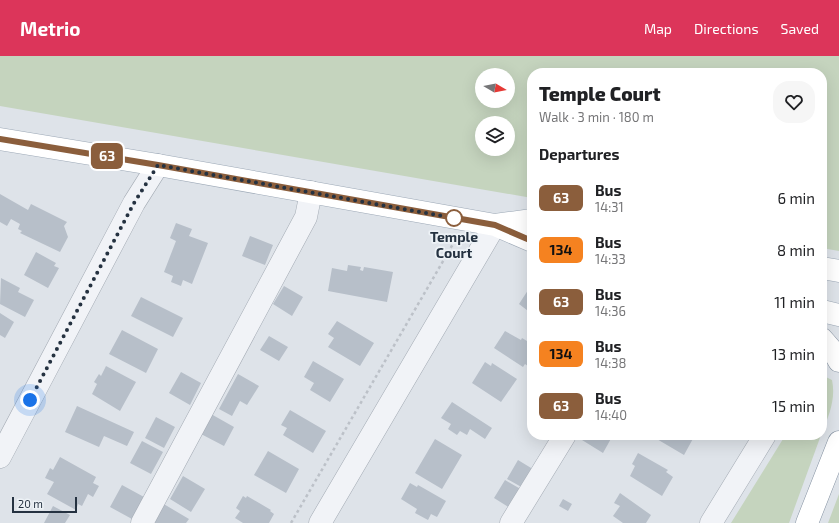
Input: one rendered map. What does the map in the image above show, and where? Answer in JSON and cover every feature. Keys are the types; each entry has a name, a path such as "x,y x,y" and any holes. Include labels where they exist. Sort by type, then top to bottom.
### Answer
{"main road":[{"path":"0,138 495,225 527,239"},
{"path":"495,225 527,221"},
{"path":"827,269 839,271"},
{"path":"827,312 839,316"},
{"path":"827,345 839,361"},
{"path":"807,523 839,442"}],"street":[{"path":"0,457 134,203 158,165"},
{"path":"142,523 306,217 312,192"},
{"path":"320,523 495,225"},
{"path":"512,523 561,440"},
{"path":"711,523 762,440"}],"path":[{"path":"291,523 454,244"}],"green space":[{"path":"0,56 839,56 839,251 827,249 827,68 527,68 527,197 0,106"},
{"path":"827,378 832,380 833,387 831,407 827,420"},
{"path":"782,440 819,440 789,523 731,523"},
{"path":"839,494 839,523 828,523"}],"building":[{"path":"0,194 28,210 31,204 67,222 64,226 68,237 60,252 20,233 22,231 18,229 20,224 11,219 7,226 0,222"},
{"path":"176,223 192,229 189,236 208,243 192,284 183,280 181,286 171,282 173,276 164,272 176,241 170,238"},
{"path":"250,236 273,245 265,265 242,256"},
{"path":"36,252 56,263 54,266 59,268 48,288 24,275"},
{"path":"348,265 361,267 360,270 363,271 364,267 393,272 387,302 328,291 332,268 347,271"},
{"path":"1,278 20,288 18,292 34,300 25,317 0,304"},
{"path":"284,286 303,297 292,316 273,304"},
{"path":"527,292 527,310 519,304"},
{"path":"141,297 183,318 173,337 131,316"},
{"path":"0,313 14,322 5,338 0,335"},
{"path":"337,321 374,343 360,366 328,347 334,338 328,334"},
{"path":"122,330 158,349 146,373 109,354"},
{"path":"505,331 521,340 522,338 527,341 527,365 525,364 523,367 494,348"},
{"path":"269,336 288,347 279,361 260,350"},
{"path":"313,361 344,379 330,402 310,390 314,383 304,377"},
{"path":"485,362 491,366 492,363 517,379 501,402 472,383"},
{"path":"106,366 136,382 120,411 92,394 97,384 94,382 99,374 101,376"},
{"path":"181,372 201,383 190,405 169,393"},
{"path":"238,374 259,386 247,405 240,401 232,416 219,409"},
{"path":"452,402 492,428 485,439 470,429 467,435 460,431 457,435 448,429 451,424 441,418"},
{"path":"77,406 134,432 127,446 104,436 99,447 65,432"},
{"path":"290,410 326,431 313,453 283,435 287,428 281,425"},
{"path":"211,414 234,427 224,446 201,434"},
{"path":"156,417 175,427 164,448 145,438"},
{"path":"435,439 462,455 442,489 415,473"},
{"path":"582,440 610,440 603,453"},
{"path":"658,440 692,440 684,455"},
{"path":"142,441 163,452 151,474 130,463"},
{"path":"268,451 299,469 286,493 254,475"},
{"path":"638,453 668,470 666,472 673,477 662,496 630,476 635,466 632,464"},
{"path":"60,457 96,477 93,483 99,486 93,497 88,494 82,506 78,504 76,510 47,494 54,482 45,478 50,468 53,470"},
{"path":"518,460 536,471 525,489 507,479"},
{"path":"183,476 205,489 191,512 170,499"},
{"path":"505,480 524,491 513,510 494,498"},
{"path":"410,483 417,487 418,485 446,501 437,517 431,514 428,520 415,513 417,509 401,499"},
{"path":"122,485 144,497 132,519 110,507"},
{"path":"620,493 651,515 646,523 623,523 613,516 620,506 614,503"},
{"path":"243,496 246,498 247,496 271,510 270,511 274,514 269,523 243,523 235,518 240,511 236,508"},
{"path":"563,499 572,504 568,511 559,506"},
{"path":"162,503 189,519 186,523 153,523"},
{"path":"53,506 70,515 65,523 44,523"}],"bus line":[{"name":"63","path":"0,139 158,165 495,225 527,239"}],"place":[{"name":"Temple Court","path":"454,218"}],"route":[{"path":"30,400 134,203 158,165 459,219 454,218"}]}
